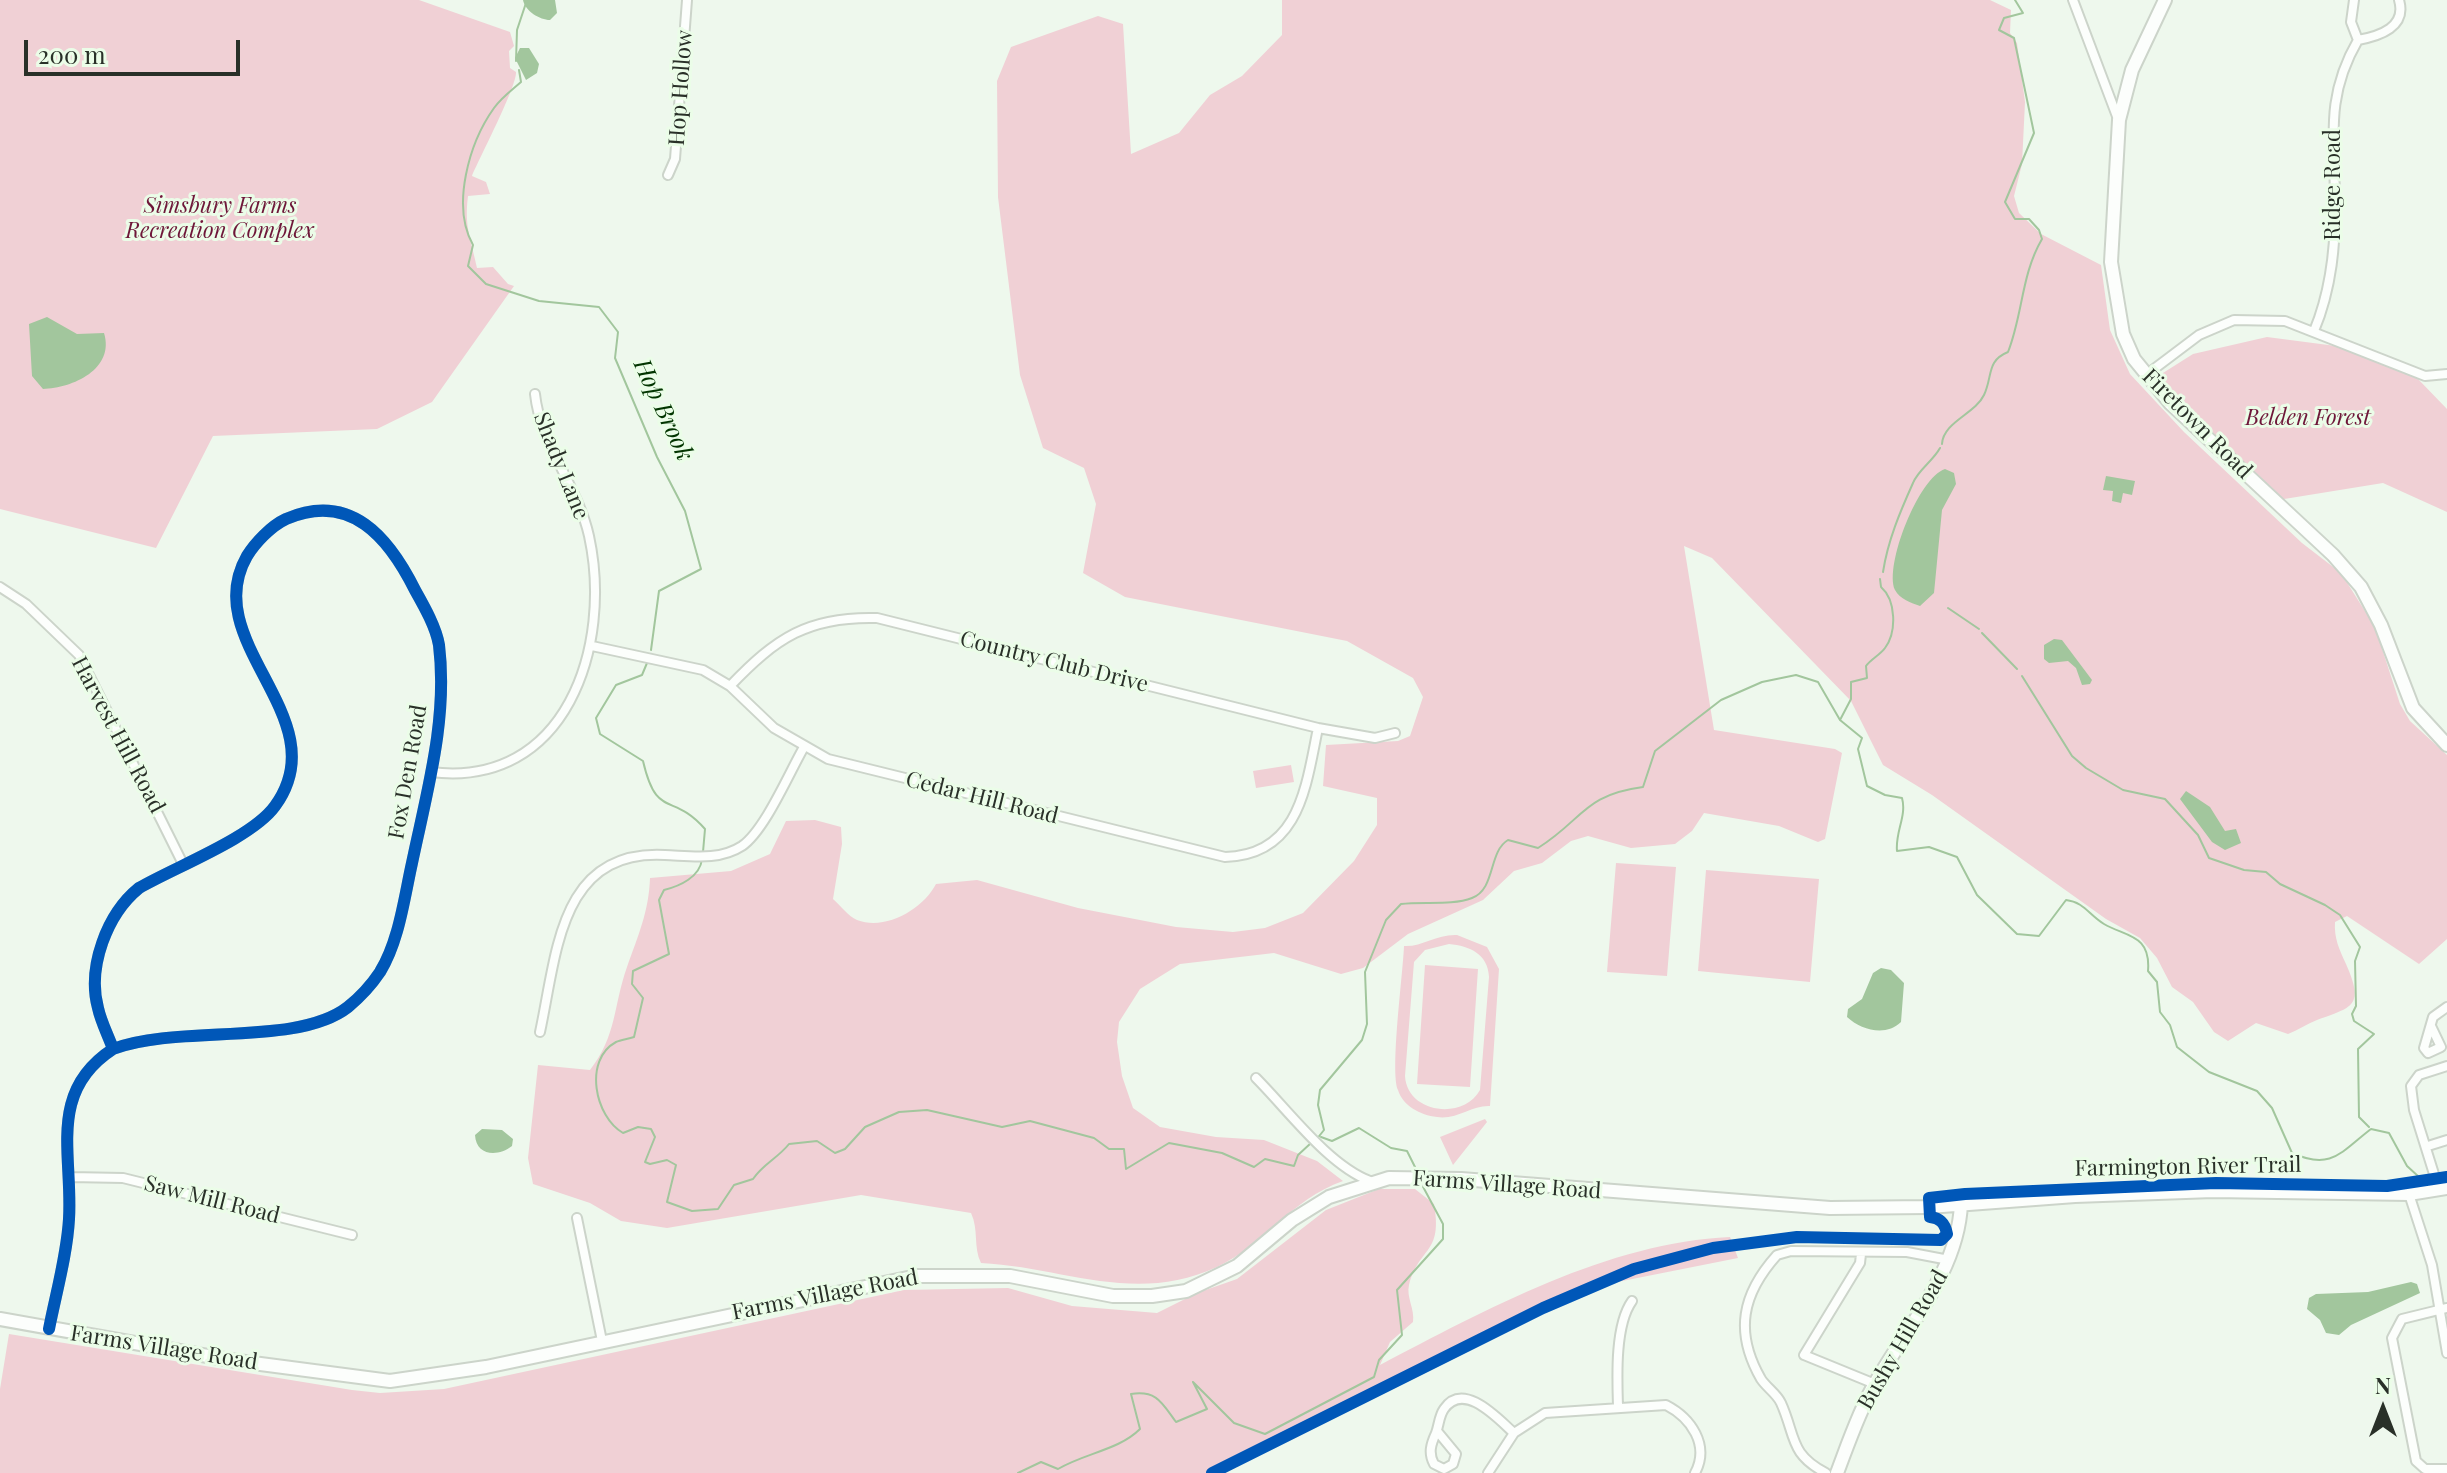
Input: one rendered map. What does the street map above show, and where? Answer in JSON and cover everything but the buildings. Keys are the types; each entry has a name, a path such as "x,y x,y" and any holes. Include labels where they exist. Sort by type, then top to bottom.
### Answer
{"main road":[{"name":"Firetown Road","path":"2165,0 2132,70 2119,120 2111,277 2123,334 2146,375 2208,440 2346,568 2372,604 2413,708 2447,745"},
{"name":"Farms Village Road","path":"0,1319 272,1366 390,1381 431,1378 917,1276 1010,1276 1113,1296 1152,1296 1186,1291 1237,1266 1314,1205 1370,1181 1420,1177 1830,1208 2203,1192 2409,1194 2443,1189"},
{"name":"Bushy Hill Road","path":"1837,1473 1875,1384 1949,1260 1961,1220 1961,1204"}],"street":[{"name":"Hop Hollow","path":"668,175 675,159 687,0"},
{"path":"2073,0 2119,120"},
{"path":"2354,0 2351,22 2358,40 2392,29 2400,18 2399,0"},
{"name":"Ridge Road","path":"2314,331 2328,295 2334,246 2335,196 2331,141 2338,82 2358,40"},
{"path":"2146,375 2199,335 2234,320 2285,321 2314,331 2358,353 2425,376 2447,374"},
{"name":"Shady Lane","path":"431,772 486,772 536,744 558,720 582,679 592,646 594,576 589,536 577,496 537,411 535,394"},
{"name":"Fox Den Road","path":"324,511 340,513 371,526 401,562 438,640 442,698 431,772 388,956 379,974 346,1009 303,1025 165,1036 113,1049 97,1006 100,948 127,898 266,817 286,789 293,766 289,726 241,630 236,585 252,549 287,518 324,511"},
{"name":"Harvest Hill Road","path":"0,587 26,604 79,655 183,864"},
{"name":"Country Club Drive","path":"730,686 785,636 835,619 877,618 1318,728 1375,738 1395,733"},
{"name":"Cedar Hill Road","path":"592,646 684,663 703,670 730,686 759,716 804,747 857,768 1143,839 1239,856 1266,848 1291,824 1298,810 1318,728"},
{"path":"540,1032 562,931 574,898 585,883 600,868 635,856 723,856 744,845 804,747"},
{"path":"2431,1026 2433,1017 2447,1007"},
{"path":"49,1329 69,1222 68,1106 92,1065 113,1049"},
{"path":"2443,1189 2414,1110 2411,1086 2419,1075 2447,1066"},
{"path":"1256,1078 1355,1176 1370,1181"},
{"path":"2428,1146 2447,1140"},
{"name":"Saw Mill Road","path":"70,1177 123,1178 352,1235"},
{"path":"2409,1194 2444,1309 2447,1353"},
{"path":"577,1218 602,1341"},
{"path":"1826,1473 1794,1448 1780,1401 1762,1380 1749,1349 1743,1317 1747,1301 1777,1255 1804,1250 1861,1254 1907,1252 1949,1260"},
{"path":"1861,1254 1860,1263 1804,1355 1875,1384"},
{"path":"1618,1406 1616,1370 1624,1313 1632,1301"},
{"path":"2444,1309 2402,1319 2392,1338 2416,1461 2425,1469 2447,1469"},
{"path":"1437,1431 1446,1406 1462,1399 1486,1408 1514,1433"},
{"path":"1488,1473 1514,1433 1545,1413 1666,1405 1681,1413 1696,1434 1701,1450 1695,1473"}],"green space":[{"name":"Simsbury Farms Recreation Complex","path":"0,0 419,0 510,32 514,46 509,51 510,68 516,72 515,80 472,176 486,182 490,194 468,196 467,216 477,268 493,267 508,284 514,286 432,402 377,429 213,436 156,548 0,509"},
{"path":"1282,0 1990,0 2011,10 2010,33 2017,43 2025,102 2022,164 2014,196 2019,213 2041,234 2101,265 2110,330 2130,374 2184,432 2302,543 2341,573 2375,627 2400,704 2410,721 2447,755 2447,939 2419,964 2347,916 2335,922 2335,928 2352,978 2352,1003 2339,1012 2288,1034 2256,1023 2228,1041 2214,1032 2193,1002 2172,987 2157,958 2140,938 2106,919 1932,795 1883,765 1851,701 1712,558 1684,546 1714,730 1835,749 1842,753 1825,839 1818,842 1779,826 1704,813 1692,831 1675,844 1631,848 1588,836 1571,841 1542,863 1514,871 1483,900 1408,934 1363,968 1341,974 1274,953 1180,964 1140,989 1119,1022 1117,1042 1122,1076 1133,1108 1160,1127 1216,1137 1264,1140 1317,1161 1343,1181 1308,1199 1234,1258 1187,1278 1157,1283 1099,1281 981,1263 971,1213 861,1195 667,1228 621,1221 590,1203 533,1184 528,1158 538,1065 590,1070 599,1057 610,1033 622,981 642,923 650,878 731,871 770,854 786,821 815,820 841,827 842,844 833,899 857,920 868,923 880,923 902,916 922,902 936,884 977,880 1078,908 1176,927 1233,932 1265,928 1303,913 1354,861 1377,825 1377,798 1323,786 1326,745 1398,741 1410,736 1423,697 1413,678 1347,641 1125,597 1083,573 1096,504 1084,468 1043,448 1020,375 998,197 997,81 1011,47 1098,16 1123,24 1131,154 1179,133 1210,95 1242,76 1282,35"},
{"name":"Belden Forest","path":"2267,337 2336,346 2418,379 2447,409 2447,512 2383,483 2278,500 2155,378 2193,354"},
{"path":"1291,765 1294,782 1256,788 1253,771"},
{"path":"1616,863 1676,867 1667,976 1607,972"},
{"path":"1706,870 1819,879 1810,982 1698,971"},
{"path":"1450,935 1487,947 1499,969 1490,1106 1437,1117 1413,1109 1398,1090 1395,1063 1398,1021 1404,946","holes":["1457,945 1471,949 1481,957 1488,969 1480,1090 1472,1100 1461,1106 1437,1108 1415,1098 1405,1076 1414,962 1425,950"]},
{"path":"1425,965 1478,969 1470,1087 1417,1084"},
{"path":"1485,1119 1487,1122 1453,1165 1440,1137"},
{"path":"1379,1189 1415,1189 1434,1204 1436,1221 1433,1242 1418,1263 1409,1285 1413,1322 1390,1342 1380,1365 1462,1322 1549,1282 1639,1251 1730,1237 1738,1258 1587,1288 1558,1299 1221,1473 0,1473 0,1389 9,1334 352,1390 380,1393 444,1389 904,1290 1008,1288 1072,1306 1157,1313 1197,1293 1237,1279 1326,1210"}],"shaded area":[{"path":"523,0 555,0 557,13 550,20 542,18 530,11"},
{"path":"520,48 529,48 539,64 537,73 526,80 515,58"},
{"path":"47,317 77,334 104,333 106,346 103,357 89,374 67,385 43,389 32,376 29,324"},
{"path":"1945,469 1954,473 1956,484 1942,510 1934,593 1920,606 1909,602 1895,590 1895,562 1899,543 1915,504 1935,475"},
{"path":"2106,476 2135,481 2132,495 2123,493 2121,503 2112,501 2113,491 2103,490"},
{"path":"2054,639 2062,640 2092,680 2090,684 2082,685 2076,668 2068,661 2049,663 2044,659 2044,645"},
{"path":"2186,791 2210,807 2225,831 2236,829 2241,843 2225,850 2212,842 2180,799"},
{"path":"1881,968 1891,970 1904,983 1901,1022 1895,1027 1874,1030 1847,1017 1848,1009 1862,999 1873,973"},
{"path":"482,1129 502,1130 513,1139 512,1146 500,1152 483,1151 475,1135"},
{"path":"2411,1282 2417,1284 2420,1293 2351,1325 2339,1335 2326,1333 2320,1320 2307,1309 2309,1298 2316,1294 2368,1292"}],"waterway":[{"name":"Hop Brook","path":"516,61 517,30 527,0"},
{"path":"1942,444 1953,424 1980,402 1993,365 2008,352 2030,266 2042,239 2029,219 2015,219 2005,202 2034,133 2014,38 1999,30 2004,18 2023,13 2015,0"},
{"name":"Hop Brook","path":"519,70 521,82 503,97 485,122 466,175 463,212 473,245 468,266 486,284 539,301 599,307 618,332 615,358 657,457 685,511 701,569 659,591 651,650"},
{"path":"1883,572 1891,537 1913,483 1940,448"},
{"path":"1840,720 1851,699 1851,682 1867,678 1866,666 1885,648 1892,634 1892,608 1880,579"},
{"path":"1948,608 1979,629"},
{"path":"1982,633 2017,669"},
{"name":"Hop Brook","path":"647,663 642,675 616,685 596,718 600,734 643,761 648,780 660,799 683,811 705,829 703,852"},
{"name":"Hop Brook","path":"1316,1140 1324,1130 1318,1105 1320,1090 1362,1040 1367,1024 1365,972 1386,920 1401,904 1455,902 1472,898 1485,887 1497,853 1508,840 1538,848 1596,802 1643,787 1655,751 1721,700 1762,682 1796,675 1818,682 1840,720 1862,738 1858,749 1867,786 1885,795 1902,798 1897,851 1929,847 1957,857 1977,895 2017,934 2039,936 2066,900 2082,906 2104,924 2135,938 2145,950 2148,971 2157,982 2160,1012 2170,1025 2177,1047 2209,1072 2257,1091 2272,1108 2292,1153 2317,1160 2327,1159 2344,1151 2371,1129 2389,1133 2407,1166 2419,1177"},
{"path":"2022,676 2072,756 2086,768 2123,790 2165,799 2198,835 2209,858 2244,870 2266,872 2280,884 2340,915 2360,947 2355,961 2356,1006 2352,1014 2354,1021 2374,1034 2358,1049 2359,1117 2369,1127"},
{"name":"Hop Brook","path":"702,859 693,876 664,890 659,900 669,954 633,971 632,984 643,998 634,1037 616,1042 606,1050 596,1074 600,1102 613,1125 623,1133 638,1127 651,1129 655,1137 645,1162 650,1164 667,1160 676,1165 667,1202 692,1211 718,1209 734,1185 753,1179 789,1144 817,1141 835,1153 845,1149 865,1127 899,1112 927,1110 1002,1127 1030,1121 1094,1138 1109,1149 1124,1149 1126,1169 1169,1143 1222,1153 1254,1167 1265,1159 1294,1166 1298,1155 1311,1143"},
{"path":"1321,1137 1332,1141 1359,1128 1391,1148 1407,1151 1418,1173"},
{"path":"1018,1473 1041,1462 1058,1469 1132,1436 1140,1429 1131,1394 1153,1396 1176,1422 1207,1409 1193,1382 1234,1423 1265,1434 1374,1377 1379,1360 1402,1335 1397,1290 1443,1239 1443,1224 1421,1183"}],"cycle path":[{"path":"49,1329 68,1233 67,1148 71,1105 79,1085 92,1066 113,1049 99,1013 95,992 102,942 118,912 139,888 231,840 264,818 275,806 290,774 291,742 281,711 239,619 236,588 247,556 264,535 280,522 309,512 330,511 349,515 365,524 393,553 426,610 439,645 441,700 430,782 400,919 387,960 377,977 357,999 326,1019 299,1027 170,1038 113,1049"},
{"name":"Farmington River Trail","path":"1212,1473 1543,1308 1634,1269 1713,1248 1797,1237 1941,1240 1947,1234 1946,1230 1942,1222 1930,1217 1929,1198 1965,1194 2216,1183 2387,1186 2447,1177"}]}
